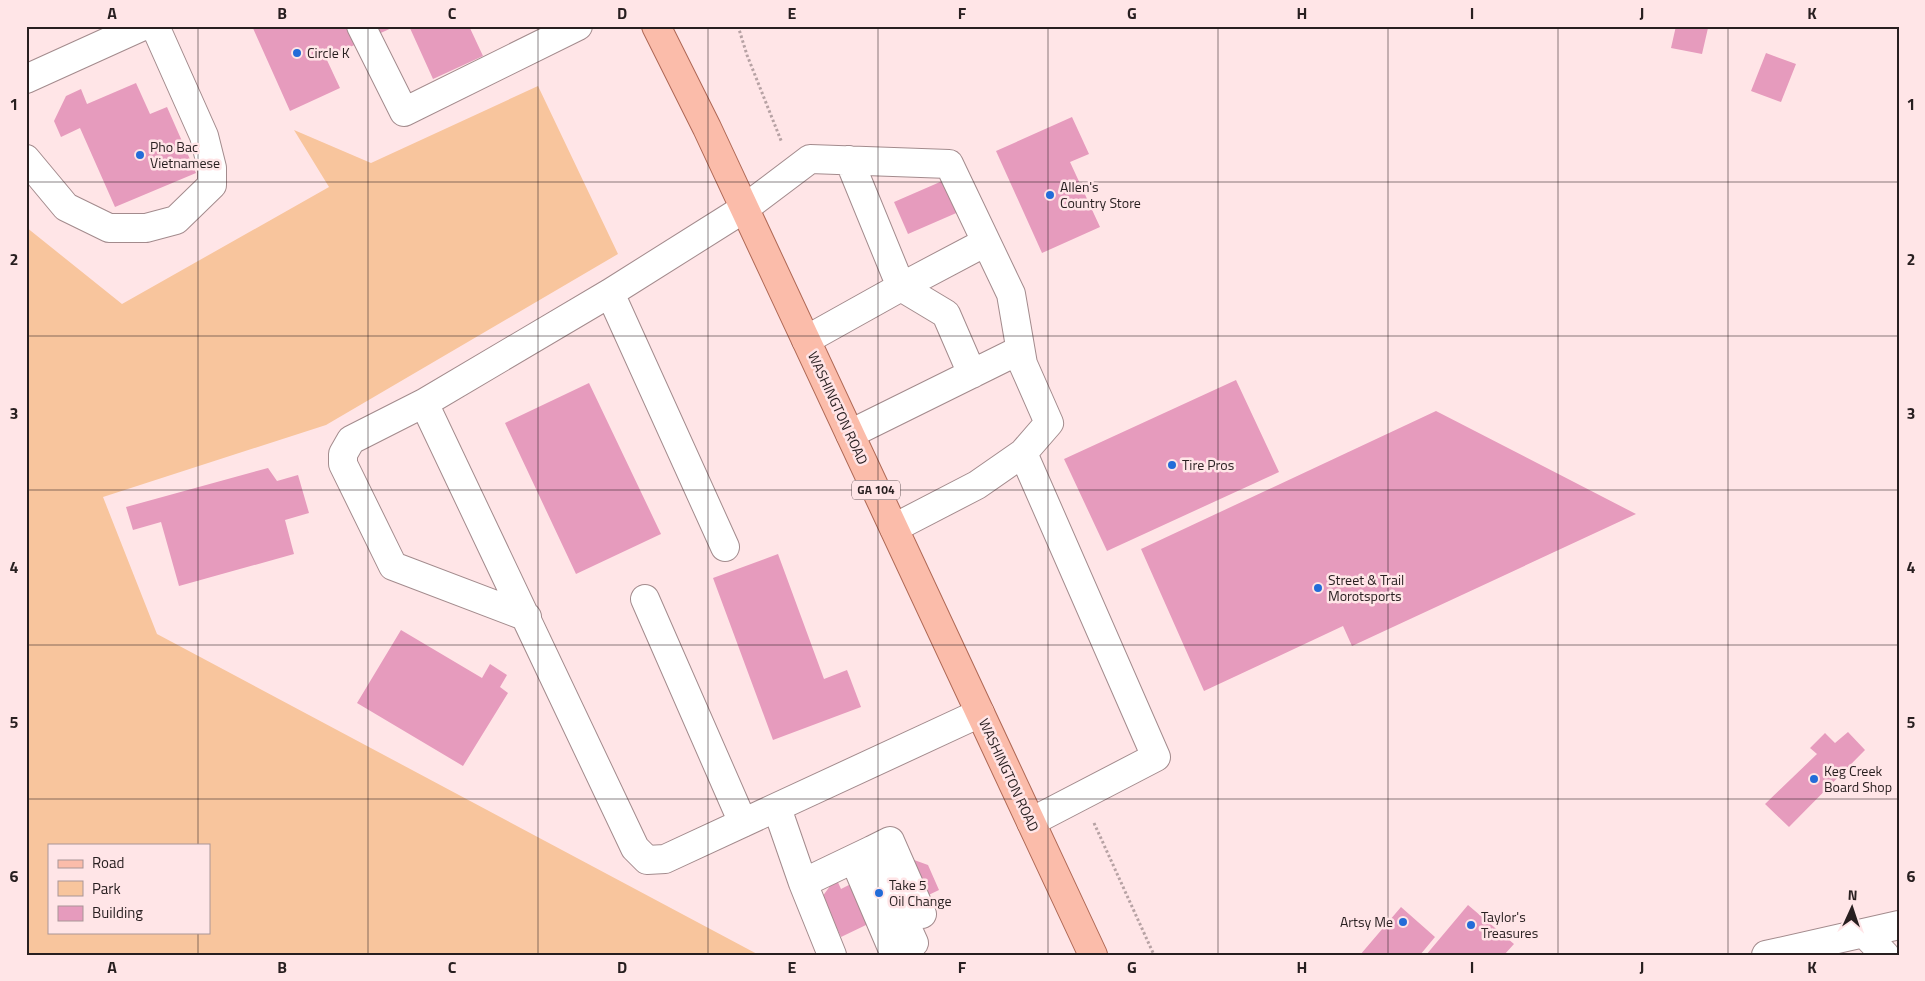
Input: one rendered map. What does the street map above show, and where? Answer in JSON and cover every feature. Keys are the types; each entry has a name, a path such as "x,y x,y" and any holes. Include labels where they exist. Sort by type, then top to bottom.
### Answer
{"main road":[{"name":"WASHINGTON ROAD","path":"656,26 708,128 1093,955"}],"street":[{"path":"26,79 143,26"},
{"path":"26,159 66,207 109,228 146,228 176,220 212,185 212,168 204,136 155,26"},
{"path":"361,26 404,112 578,26"},
{"path":"527,617 393,566 343,464 343,454 351,440 424,403 610,293 745,208 810,159 949,164 1011,294 1023,364 1049,423 1023,453 976,486 894,528"},
{"path":"848,160 900,287 946,314 972,374"},
{"path":"806,340 900,287 986,242"},
{"path":"610,293 725,547"},
{"path":"850,434 1020,350"},
{"path":"424,403 635,848 647,860 665,859 980,713"},
{"path":"1023,453 1156,757 1031,822"},
{"path":"646,599 743,823"},
{"path":"777,808 803,883 832,955"},
{"path":"803,883 890,841 932,936 906,955"},
{"path":"863,854 895,955"},
{"path":"863,854 914,943 901,955"},
{"path":"1766,955 1899,925"},
{"path":"1864,933 1885,955"}],"path":[{"path":"738,26 747,55 794,171"},
{"path":"1081,796 1154,955"}],"green space":[{"path":"538,86 618,254 326,425 103,497 157,634 759,955 26,955 26,227 122,304 329,187 294,130 371,163"}],"building":[{"path":"252,26 396,26 326,58 340,88 290,111"},
{"path":"409,26 469,26 483,56 433,79"},
{"path":"1676,26 1708,28 1702,54 1671,48"},
{"path":"1766,53 1796,64 1781,102 1751,91"},
{"name":"Pho Bac Vietnamese","path":"136,83 150,114 167,107 196,173 115,207 80,128 61,137 54,121 66,96 81,89 87,104"},
{"name":"Allen's Country Store","path":"1072,117 1089,154 1070,162 1100,227 1042,253 996,151"},
{"path":"963,172 977,204 908,234 894,202"},
{"name":"Tire Pros","path":"1236,380 1279,472 1107,551 1064,459"},
{"path":"589,383 661,534 576,574 505,423"},
{"name":"Street & Trail Morotsports","path":"1436,411 1636,514 1352,646 1343,626 1204,691 1141,549"},
{"path":"268,468 277,481 298,475 309,513 285,520 294,554 179,586 161,522 133,530 126,507"},
{"path":"778,554 824,679 847,670 861,707 773,740 713,578"},
{"path":"401,630 482,678 490,664 507,675 500,687 508,693 463,766 357,703"},
{"name":"Keg Creek Board Shop","path":"1848,732 1865,750 1789,827 1765,804 1817,754 1810,748 1825,733 1835,743"},
{"name":"Take 5 Oil Change","path":"892,852 928,865 939,890 841,937 822,897 836,878 841,889 896,861"},
{"name":"Taylor's Treasures","path":"1468,905 1514,944 1504,955 1426,955"},
{"name":"Artsy Me","path":"1401,907 1435,937 1420,955 1360,955"}],"place":[{"name":"Circle K","path":"297,53"},
{"name":"Pho Bac Vietnamese","path":"140,155"},
{"name":"Allen's Country Store","path":"1050,195"},
{"name":"Tire Pros","path":"1172,465"},
{"name":"Street & Trail Morotsports","path":"1318,588"},
{"name":"Keg Creek Board Shop","path":"1814,779"},
{"name":"Take 5 Oil Change","path":"879,893"},
{"name":"Artsy Me","path":"1403,922"},
{"name":"Taylor's Treasures","path":"1471,925"}]}
